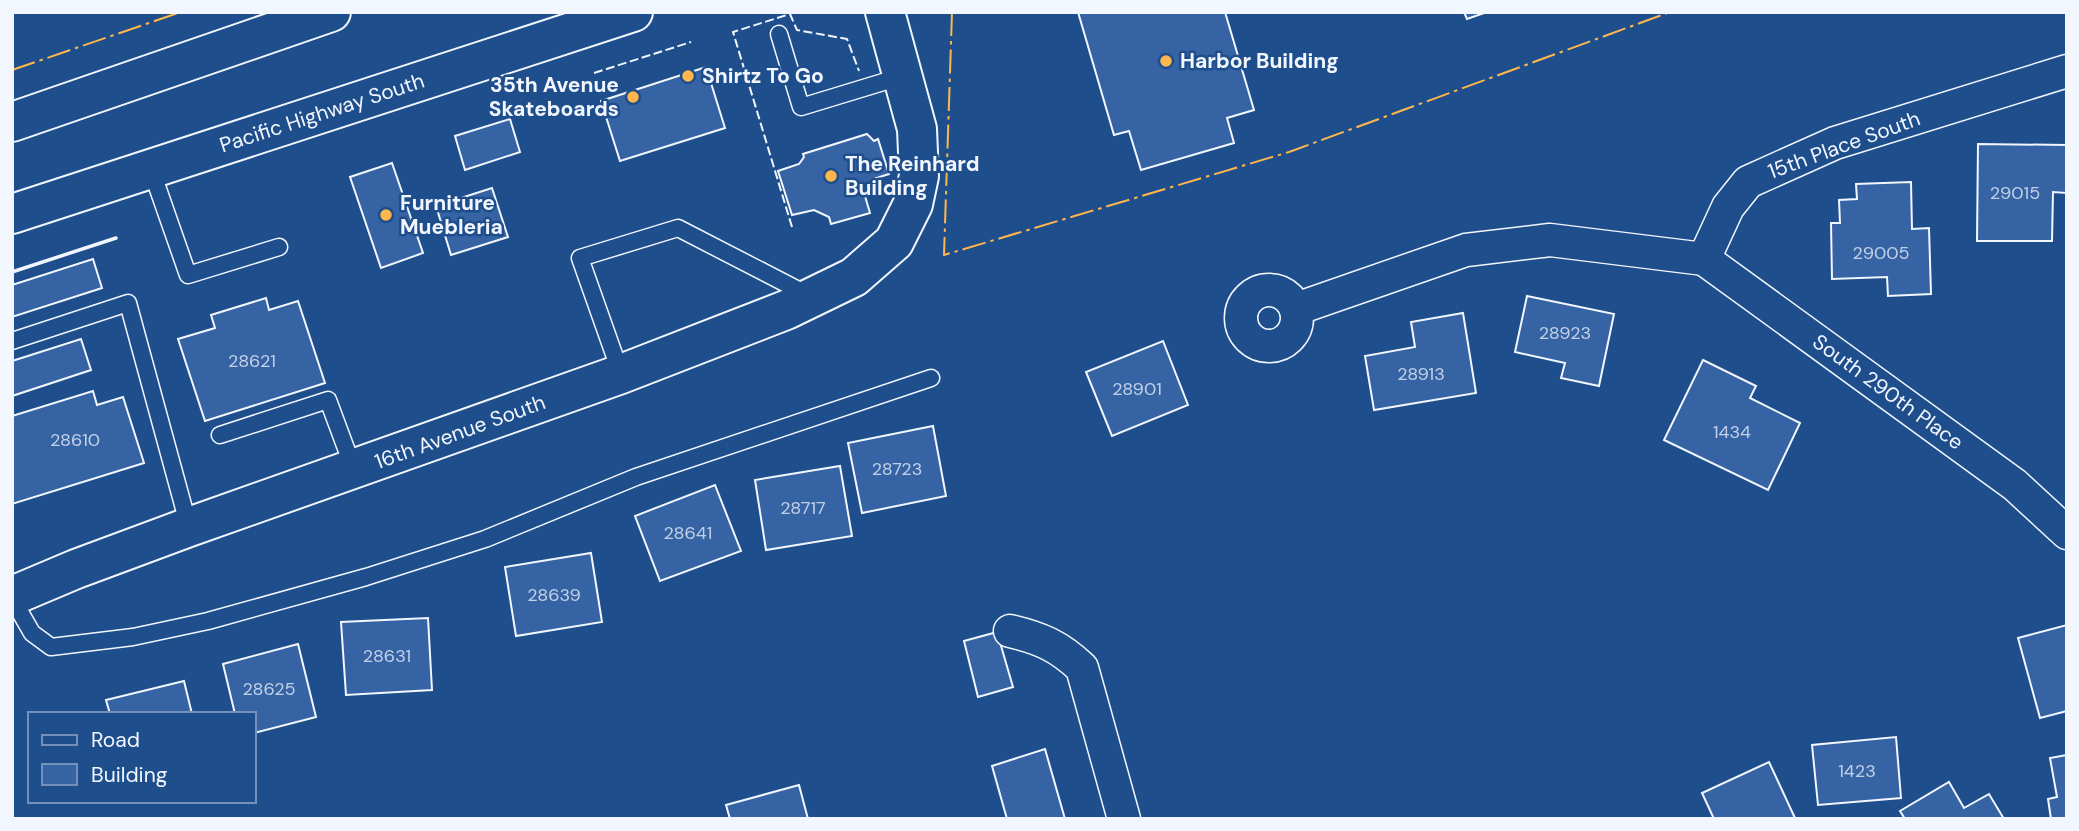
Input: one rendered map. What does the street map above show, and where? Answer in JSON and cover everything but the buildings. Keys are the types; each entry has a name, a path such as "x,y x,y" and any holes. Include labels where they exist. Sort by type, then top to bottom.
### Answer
{"street":[{"path":"12,122 331,12"},
{"name":"Pacific Highway South","path":"12,214 632,12"},
{"path":"885,12 904,76"},
{"name":"15th Place South","path":"1704,259 1728,207 1748,181 1835,144 2067,71"},
{"name":"16th Avenue South","path":"12,597 76,569 189,527 621,374 814,298 853,277 894,242 913,204 919,176 917,129 904,76"},
{"path":"1296,309 1466,250 1550,240 1704,259"},
{"name":"South 290th Place","path":"1704,259 2015,485 2067,533"},
{"path":"1010,631 1040,638 1082,667 1124,819"}],"lane":[{"path":"779,34 801,107 904,76"},
{"path":"151,169 188,275 279,247"},
{"path":"621,374 580,258 678,228 814,298"},
{"path":"12,341 128,303 189,527"},
{"path":"12,597 32,633 51,647 133,638 208,621 279,599 366,577 485,539 636,477 930,378"},
{"path":"220,435 328,400 354,470"}],"fence":[{"path":"792,227 733,32 790,14 797,30 847,39 859,71"},
{"path":"594,73 691,42"}],"wall":[{"path":"12,272 116,238"}],"power":[{"path":"12,70 181,12"},
{"path":"952,12 944,255 1289,152 1670,12"}],"place":[{"name":"Harbor Building","path":"1166,61"},
{"name":"Shirtz To Go","path":"688,76"},
{"name":"35th Avenue Skateboards","path":"633,97"},
{"name":"The Reinhard Building","path":"831,176"},
{"name":"Furniture Muebleria","path":"386,215"}]}
